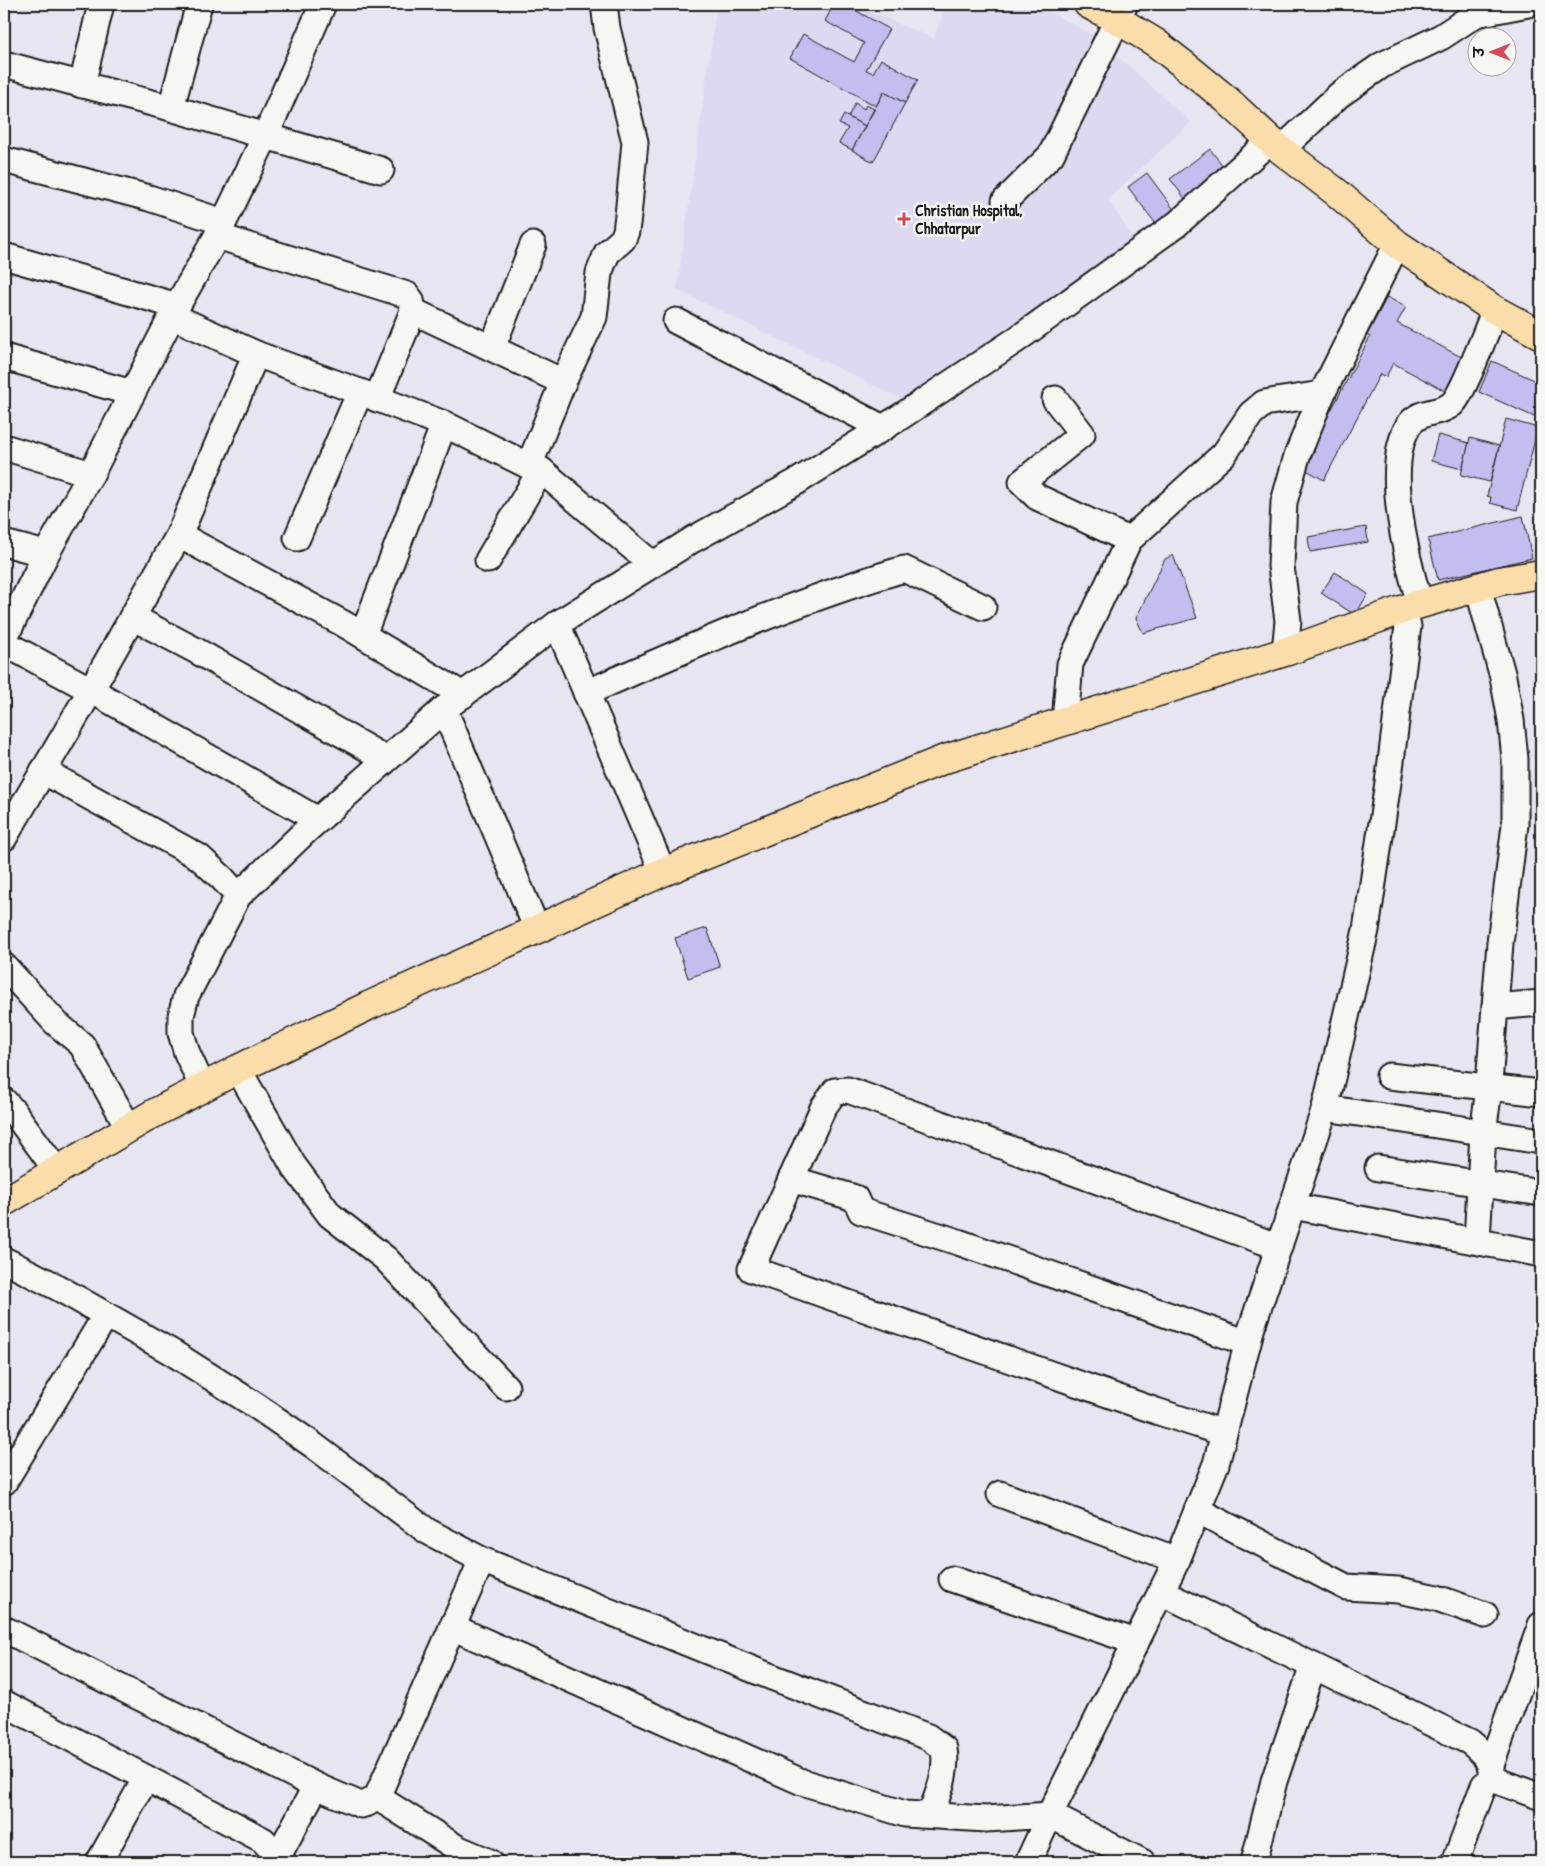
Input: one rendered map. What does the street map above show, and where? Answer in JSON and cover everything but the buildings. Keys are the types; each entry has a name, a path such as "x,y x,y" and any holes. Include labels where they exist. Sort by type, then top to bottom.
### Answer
{"main road":[{"path":"1088,4 1121,12 1156,43 1226,99 1276,145 1336,192 1397,244 1495,310 1541,335"},
{"path":"1480,594 1499,581 1541,574"},
{"path":"4,1217 174,1118 241,1074 368,1006 663,872 945,759 1410,613 1480,594 1541,590"},
{"path":"4,1202 202,1086 241,1074 824,821 1060,740 1322,658 1410,613"}],"street":[{"path":"82,85 102,4"},
{"path":"171,108 199,4"},
{"path":"4,639 46,554 91,474 174,311 220,229 265,137 322,4"},
{"path":"488,560 535,468 563,382 594,317 599,273 607,253 623,239 626,231 635,142 607,28 604,4"},
{"path":"202,1086 185,1047 181,1033 181,1016 186,996 238,896 318,820 453,702 557,624 692,540 798,481 883,428 1016,340 1177,224 1339,95 1382,64 1441,37 1476,14 1528,4"},
{"path":"1005,202 1051,155 1121,12"},
{"path":"4,64 171,108 380,170"},
{"path":"4,160 149,198 220,229 407,295 411,300 413,311 296,538"},
{"path":"1285,652 1288,621 1281,566 1284,502 1297,456 1322,394 1397,244"},
{"path":"492,348 534,245"},
{"path":"4,256 174,311 256,354 444,424 535,468 652,564"},
{"path":"1028,1862 1177,1560 1216,1464 1248,1343 1326,1108 1366,930 1390,769 1410,613 1400,517 1398,468 1402,441 1409,425 1416,416 1444,409 1454,402 1463,388 1495,310"},
{"path":"413,311 563,382"},
{"path":"676,321 883,428"},
{"path":"4,838 179,535 256,354"},
{"path":"4,357 132,393"},
{"path":"1065,721 1070,664 1129,540 1224,454 1251,414 1264,403 1322,394"},
{"path":"1055,399 1082,434 1022,482 1038,497 1129,540"},
{"path":"363,635 444,424"},
{"path":"4,447 91,474"},
{"path":"179,535 363,635 453,702 537,929"},
{"path":"4,543 46,554"},
{"path":"586,693 695,644 868,580 904,569 983,607"},
{"path":"1477,1241 1483,1133 1500,943 1515,825 1515,759 1511,720 1503,677 1480,594"},
{"path":"132,617 195,650 386,759"},
{"path":"557,624 663,872"},
{"path":"4,643 91,690 318,820"},
{"path":"43,771 199,857 238,896"},
{"path":"4,966 56,1024 82,1045 129,1128"},
{"path":"1495,1007 1541,1002"},
{"path":"241,1074 293,1165 330,1215 386,1259 506,1387"},
{"path":"1388,1076 1541,1093"},
{"path":"1224,1433 1138,1405 751,1269 823,1108 835,1091 848,1090 1279,1247"},
{"path":"4,1101 57,1171"},
{"path":"1326,1108 1541,1141"},
{"path":"1378,1168 1541,1193"},
{"path":"791,1180 855,1198 861,1210 1248,1343"},
{"path":"1293,1206 1541,1254"},
{"path":"4,1260 173,1353 313,1445 427,1531 482,1560 759,1672 928,1737 944,1749 946,1762 943,1782 930,1815"},
{"path":"4,1482 106,1315"},
{"path":"1000,1494 1177,1560"},
{"path":"1197,1510 1346,1587 1398,1590 1436,1598 1485,1615"},
{"path":"4,1629 316,1786 361,1805 377,1797 482,1560"},
{"path":"952,1579 1136,1642"},
{"path":"1161,1592 1470,1742 1487,1757 1491,1772 1541,1797"},
{"path":"1456,1862 1484,1785 1491,1772 1541,1625"},
{"path":"452,1627 802,1782 906,1814 986,1819 1050,1815 1142,1862"},
{"path":"1254,1862 1274,1781 1314,1666"},
{"path":"4,1702 263,1840 281,1859 316,1786"},
{"path":"98,1862 146,1778"},
{"path":"377,1797 457,1848 490,1862"}],"shaded area":[{"name":"Christian Hospital, Chhatarpur","path":"717,4 853,4 934,39 946,4 1035,4 1096,37 1191,122 1108,199 1133,239 904,400 677,290"}],"place":[{"name":"Christian Hospital, Chhatarpur","path":"904,219"}]}
